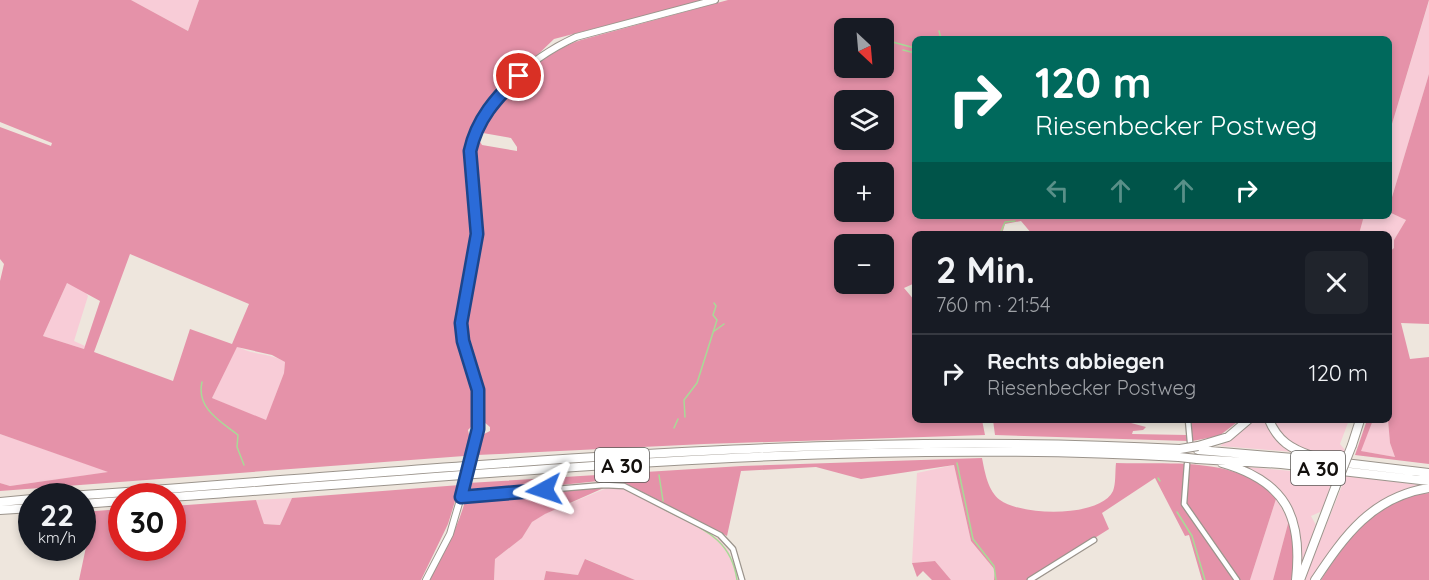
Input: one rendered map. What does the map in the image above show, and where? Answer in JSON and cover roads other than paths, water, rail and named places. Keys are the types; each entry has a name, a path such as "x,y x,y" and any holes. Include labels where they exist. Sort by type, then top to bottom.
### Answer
{"highway":[{"path":"1198,452 1228,437 1244,423"},
{"path":"1271,423 1284,443 1328,460"},
{"path":"1298,580 1359,423"},
{"name":"A 30","path":"96,494 593,458 805,447 984,443 1180,453"},
{"name":"A 30","path":"186,496 590,467 799,455 985,451 1198,452 1328,460 1429,473"},
{"name":"A 30","path":"1198,452 1206,459 1429,481"},
{"path":"1206,459 1255,475 1275,490 1284,502 1299,540 1298,580"},
{"path":"1315,580 1352,528 1373,509 1400,495 1429,488"},
{"path":"0,502 18,500"},
{"path":"0,510 18,509"}],"street":[{"path":"426,580 450,534 475,439 478,390 463,341 461,323 477,234 470,151 479,124 496,98 559,44 576,37 715,0"},
{"path":"1188,423 1190,442"},
{"path":"1187,464 1184,504 1237,580"},
{"path":"462,495 604,484 624,486 720,536 733,549 742,580"},
{"path":"1030,580 1094,540"}],"waterway":[{"path":"939,31 940,36"},
{"path":"894,42 912,47"},
{"path":"903,50 912,52"},
{"path":"1001,231 1005,222 1015,221"},
{"path":"685,417 684,400 697,383 717,320 713,315 716,306 714,303"},
{"path":"713,332 724,324"},
{"path":"202,382 201,391 206,407 238,435 237,447 244,465"},
{"path":"674,428 678,419"},
{"path":"957,463 973,539 994,566 996,580"},
{"path":"659,475 663,501"},
{"path":"664,509 701,528 720,543 734,565 737,580"},
{"path":"1177,512 1192,536 1205,580"}]}
